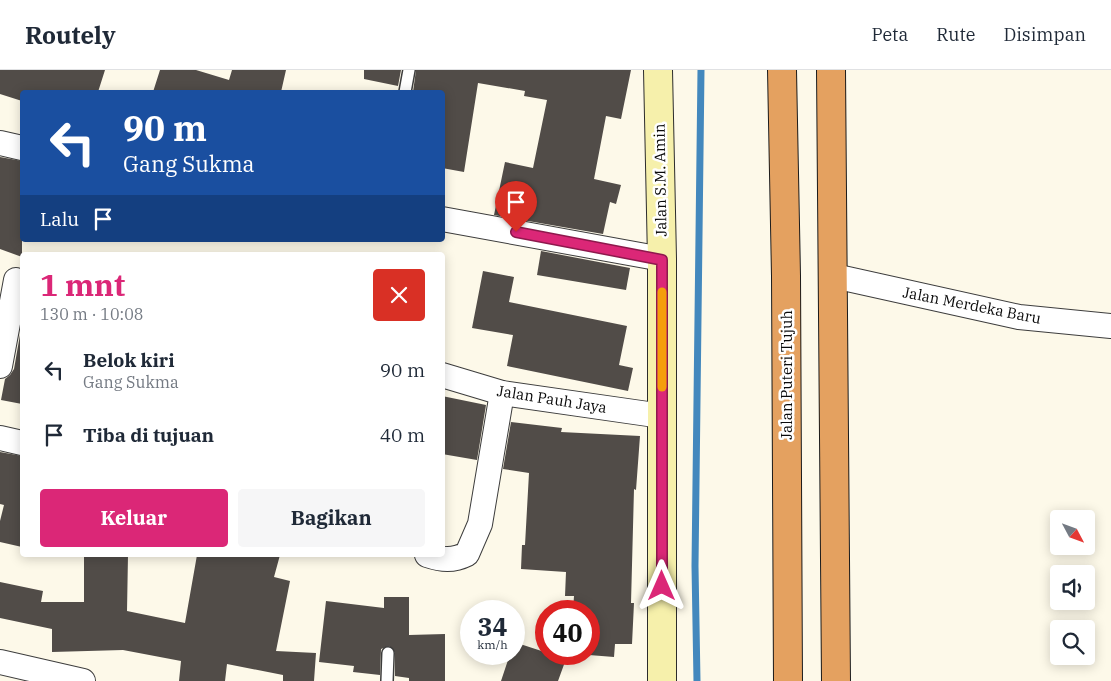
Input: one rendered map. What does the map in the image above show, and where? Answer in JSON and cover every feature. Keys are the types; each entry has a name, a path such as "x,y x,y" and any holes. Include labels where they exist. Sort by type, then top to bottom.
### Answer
{"highway":[{"name":"Jalan Puteri Tujuh","path":"782,70 786,276 788,681"},
{"path":"831,70 836,681"}],"street":[{"name":"Jalan S.M. Amin","path":"658,70 662,260 662,681"},
{"path":"0,143 20,148"},
{"path":"445,220 662,260"},
{"name":"Jalan Merdeka Baru","path":"834,276 1019,317 1111,326"},
{"path":"0,366 13,279"},
{"name":"Jalan Pauh Jaya","path":"445,376 502,393 662,416"},
{"path":"434,557 456,560 467,554 480,524 502,393"},
{"path":"0,438 20,443"},
{"path":"0,662 84,681"}],"lane":[{"path":"405,90 410,70"},
{"path":"387,681 388,652"}],"building":[{"path":"0,70 105,70 99,90 20,90 20,100 0,94"},
{"path":"160,70 196,70 229,80 232,70 286,70 281,90 154,90"},
{"path":"364,70 401,70 398,86 364,79"},
{"path":"416,70 631,70 621,119 606,116 594,179 621,185 616,204 610,202 603,234 494,215 505,162 533,168 547,100 524,96 525,91 478,83 464,172 445,169 445,90 413,90"},
{"path":"0,157 20,161 20,242 22,242 22,252 20,252 20,256 0,249"},
{"path":"541,251 630,268 626,290 537,275"},
{"path":"483,271 514,277 509,302 627,326 619,365 633,368 628,391 507,366 513,335 472,328"},
{"path":"20,335 20,404 1,400 5,379 14,369"},
{"path":"445,397 486,405 477,460 445,455"},
{"path":"511,422 562,428 561,432 640,436 636,490 634,489 631,603 634,603 632,644 615,644 614,657 600,656 600,600 574,600 574,596 565,596 566,572 521,569 522,545 525,545 529,473 503,469"},
{"path":"0,452 20,456 20,547 0,542 0,521 4,505 0,504"},
{"path":"84,557 128,557 127,611 185,623 197,557 279,557 274,577 290,581 276,651 316,653 314,681 283,681 283,675 227,664 225,681 179,681 181,661 123,650 52,652 52,629 0,618 0,582 43,591 41,602 84,602"},
{"path":"384,597 409,597 409,635 445,634 445,681 409,681 409,678 395,676 395,653 389,646 381,649 380,675 353,672 354,666 319,662 326,601 384,608"},
{"path":"525,646 535,649 535,665 564,665 558,681 501,681 506,665 525,665"}],"waterway":[{"path":"697,681 695,566 701,70"}],"slow traffic":[{"path":"662,292 662,387"}],"route":[{"path":"516,232 662,260 662,586"}]}
